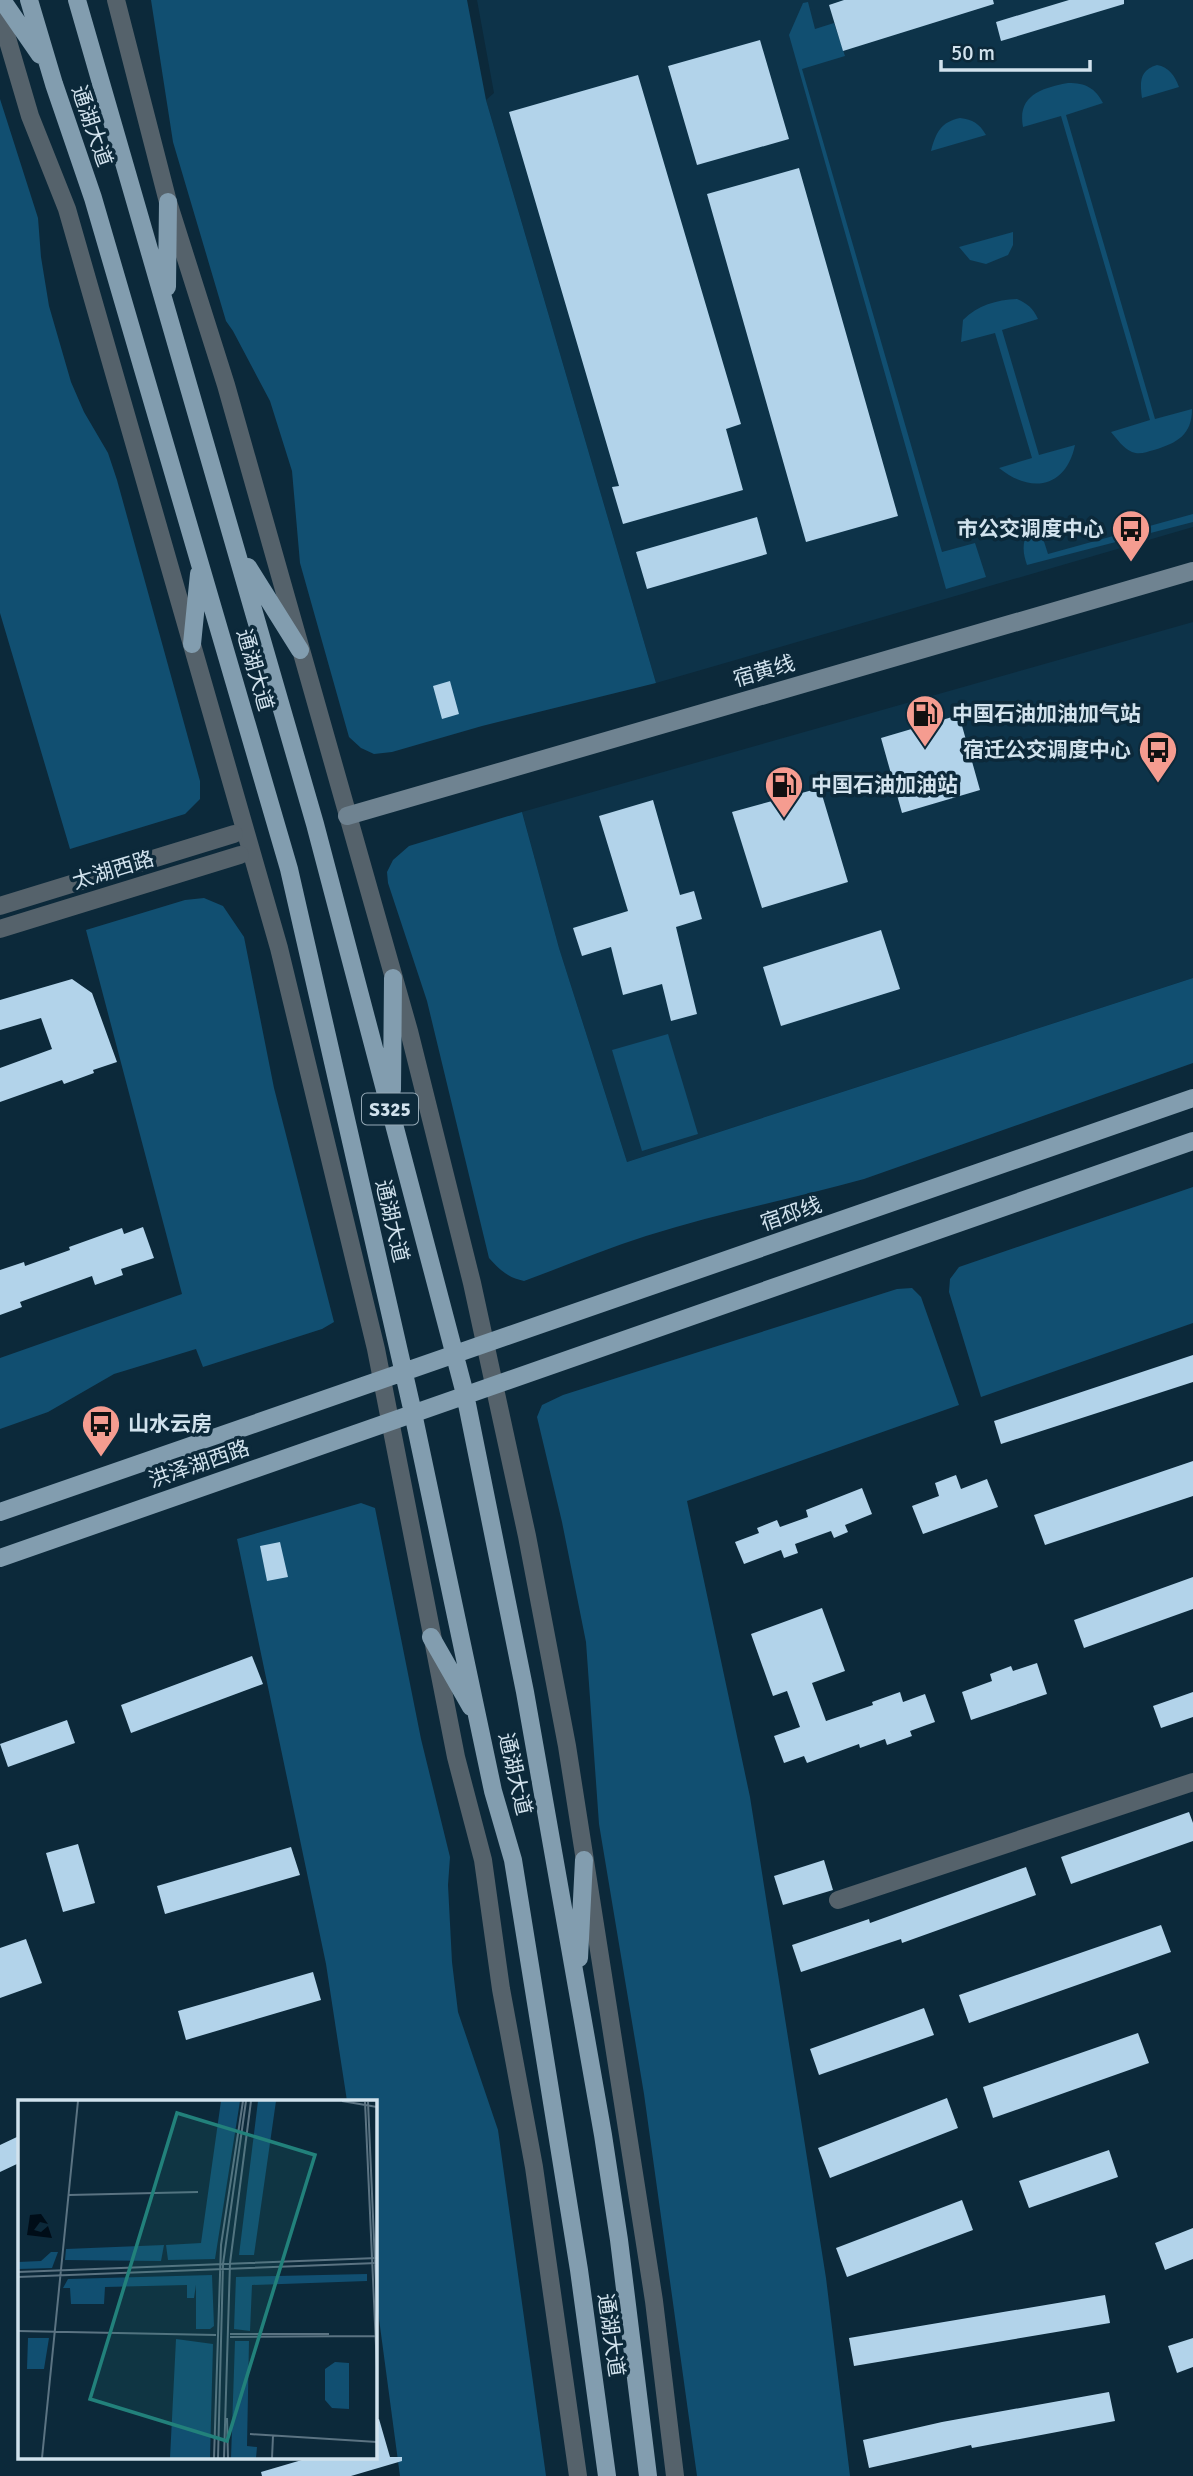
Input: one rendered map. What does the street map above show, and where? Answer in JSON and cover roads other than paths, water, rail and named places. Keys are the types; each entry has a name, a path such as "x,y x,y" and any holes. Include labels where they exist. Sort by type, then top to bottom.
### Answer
{"main road":[{"path":"2,0 50,69"},
{"name":"通湖大道","path":"29,0 93,198 289,869 414,1413 493,1791 513,1860 579,2270 607,2476"},
{"name":"通湖大道","path":"77,0 315,824 465,1394 522,1679 577,1989 619,2240 648,2476"},
{"path":"167,308 168,202"},
{"path":"236,549 300,650"},
{"path":"192,644 200,564"},
{"name":"宿黄线","path":"347,816 1193,571"},
{"path":"392,1115 393,978"},
{"name":"宿邳线","path":"403,1371 1193,1098"},
{"path":"414,1413 1193,1141"},
{"name":"洪泽湖西路","path":"0,1512 403,1371"},
{"name":"洪泽湖西路","path":"0,1558 414,1413"},
{"path":"431,1637 479,1719"},
{"path":"577,1989 584,1860"}],"street":[{"path":"116,0 168,202 226,384 393,978 472,1283 527,1536 567,1746 654,2301 676,2476"},
{"path":"0,14 30,116 66,209 279,948 382,1378 456,1757 483,1860 502,1989 534,2166 578,2476"},
{"name":"太湖西路","path":"0,906 234,834"},
{"name":"太湖西路","path":"0,929 240,855"},
{"path":"838,1900 1193,1782"}],"place":[{"name":"市公交调度中心","path":"1131,563"},
{"name":"中国石油加油加气站","path":"925,748"},
{"name":"宿迁公交调度中心","path":"1158,784"},
{"name":"中国石油加油站","path":"784,819"},
{"name":"山水云房","path":"101,1458"}]}
